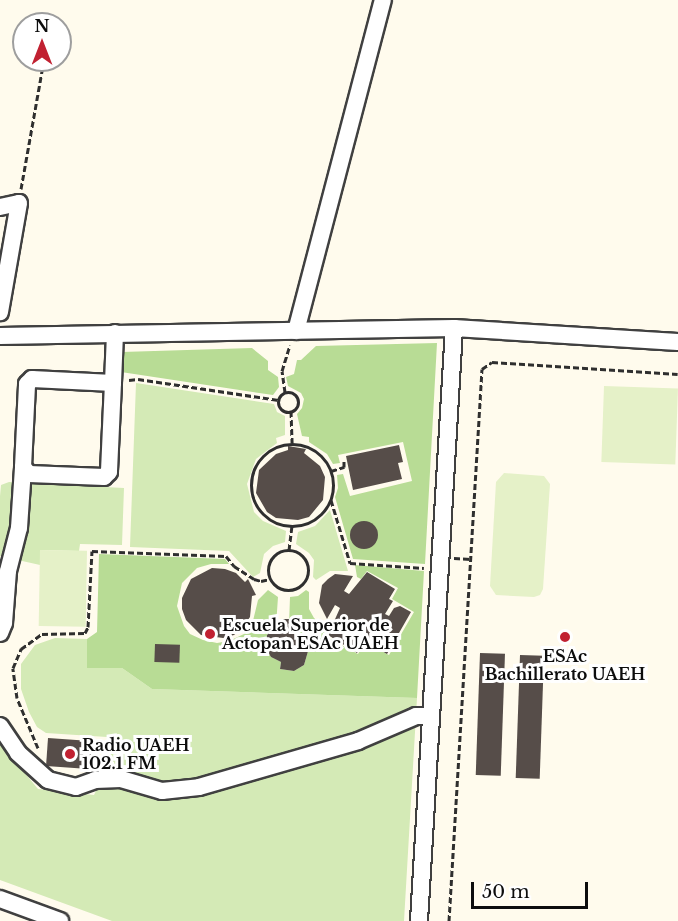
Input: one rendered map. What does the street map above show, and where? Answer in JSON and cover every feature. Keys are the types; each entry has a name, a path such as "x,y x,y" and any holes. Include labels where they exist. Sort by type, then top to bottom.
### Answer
{"street":[{"path":"296,331 383,0"},
{"path":"0,207 18,203 0,312"},
{"path":"419,921 454,328"},
{"path":"0,336 454,328 678,342"},
{"path":"23,468 29,474 104,477 109,472 115,333"},
{"path":"0,633 4,623 8,571 19,528 27,384 32,379 113,383"},
{"path":"0,726 18,753 48,780 76,787 95,780 121,779 162,791 199,787 358,741 416,716 431,716"},
{"path":"0,899 60,921"}],"path":[{"path":"18,203 42,72"},
{"path":"278,399 285,392 284,360 296,331"},
{"path":"449,921 482,369 492,362 678,374"},
{"path":"113,383 138,379 278,399"},
{"path":"278,399 280,408 285,412 291,411 297,404 296,396 285,392"},
{"path":"291,411 292,443"},
{"path":"292,443 317,452 331,471 334,486 331,500 324,512 313,521 292,525 272,521 261,512 254,500 251,486 252,473 267,452 292,443"},
{"path":"331,471 344,467 344,459"},
{"path":"331,500 350,563 424,568"},
{"path":"289,550 292,525"},
{"path":"289,550 305,560 308,572 302,584 290,590 277,587 270,579 268,569 272,558 289,550"},
{"path":"39,748 17,698 13,668 21,649 42,634 85,633 88,627 92,551 226,556 234,566 254,579 261,581 270,579"}],"green space":[{"path":"437,343 425,564 353,559 335,497 338,488 337,475 343,474 350,496 412,481 403,442 338,455 340,463 333,464 327,454 309,442 309,437 302,436 297,414 302,408 304,399 301,393 288,386 286,377 294,374 297,360 301,360 316,346"},
{"path":"252,348 268,361 268,370 278,377 279,387 273,395 121,372 122,352"},
{"path":"136,383 274,404 277,412 285,416 285,435 276,438 277,443 256,459 247,484 254,512 263,521 286,531 285,542 273,546 264,554 260,573 253,577 229,551 130,547"},
{"path":"604,386 678,389 675,465 601,462"},
{"path":"504,473 544,476 550,484 543,589 540,595 534,597 496,595 490,586 496,482"},
{"path":"9,482 124,488 122,545 80,544 79,551 41,550 40,565 0,556 1,485"},
{"path":"330,510 348,571 330,571 316,580 313,577 314,560 309,553 296,544 298,532 315,526"},
{"path":"40,550 87,551 86,627 39,626"},
{"path":"99,554 225,559 229,564 211,564 197,568 182,583 177,606 184,626 190,634 203,640 217,643 229,641 244,634 252,625 258,600 268,590 278,597 276,626 267,635 265,647 271,657 281,662 280,669 294,671 304,665 309,648 302,646 300,633 289,625 290,597 298,596 306,590 309,592 309,609 314,618 328,629 325,636 358,654 365,642 389,655 414,612 392,599 398,588 367,571 361,579 357,577 355,565 424,571 417,698 152,689 122,668 87,668 87,639 97,632"},
{"path":"55,638 87,639 87,668 122,668 152,689 417,698 404,921 112,921 0,880 0,743 38,789 94,795 106,770 107,737 46,733 37,727 29,712 21,689 21,664 35,645"}],"building":[{"path":"399,445 403,462 398,463 402,479 353,490 346,456"},
{"path":"288,446 306,449 304,453 320,466 325,477 323,500 309,517 298,520 276,518 267,512 256,493 259,470 276,454 288,450"},
{"path":"364,521 374,525 378,535 374,545 364,549 354,545 350,535 354,525"},
{"path":"212,568 236,573 245,582 248,579 256,595 252,596 250,617 243,627 234,635 223,638 201,635 186,620 182,609 182,598 191,579"},
{"path":"367,572 395,589 389,599 393,601 385,614 389,616 394,608 400,606 411,612 387,654 375,647 374,642 381,631 376,628 369,641 365,639 357,653 328,635 340,608 335,605 327,619 319,603 322,585 335,574 353,576 344,591 349,594"},
{"path":"283,619 290,619 289,625 300,633 302,646 309,648 304,665 294,671 280,669 281,662 271,657 265,647 267,635 276,626 283,625"},
{"path":"155,644 180,645 179,663 154,662"},
{"path":"480,653 505,654 501,776 476,775"},
{"path":"520,655 544,656 540,779 516,778"},
{"name":"Radio UAEH 102.1 FM","path":"48,738 94,741 92,769 46,766"}],"place":[{"name":"Escuela Superior de Actopan ESAc UAEH","path":"210,634"},
{"name":"ESAc Bachillerato UAEH","path":"565,637"},
{"name":"Radio UAEH 102.1 FM","path":"70,754"}]}
